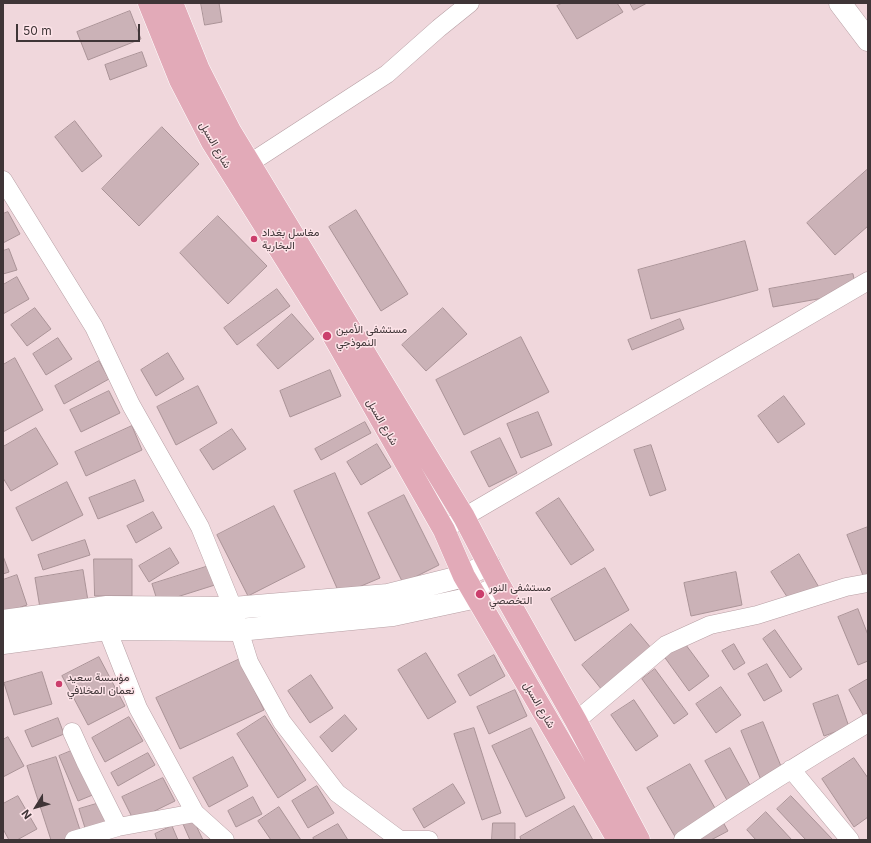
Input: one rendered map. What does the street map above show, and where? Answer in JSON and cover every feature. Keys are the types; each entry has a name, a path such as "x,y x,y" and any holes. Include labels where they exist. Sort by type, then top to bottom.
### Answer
{"main road":[{"name":"شارع السبل","path":"149,3 180,80 212,142 329,328 444,530 464,576 618,840"},
{"name":"شارع السبل","path":"172,3 199,70 230,131 464,517 500,586 576,721 639,840"},
{"path":"840,3 868,40"},
{"path":"3,621 107,607 233,608 388,595 464,576 489,564"},
{"path":"3,643 107,629 239,630 393,615 476,597 500,586"}],"street":[{"path":"250,163 387,74 470,3"},
{"path":"3,180 94,327 131,405 200,527 233,608 249,662 282,722 337,793 400,840 430,840"},
{"path":"444,530 868,281"},
{"path":"576,721 666,645 710,625 757,615 846,587 868,583"},
{"path":"107,629 138,708 196,813 225,840"},
{"path":"683,840 733,806 868,723"},
{"path":"72,732 118,827"},
{"path":"791,770 850,840"},
{"path":"74,840 118,827 196,813"}],"building":[{"path":"201,3 219,3 222,22 205,25"},
{"path":"563,3 617,3 623,12 577,39 557,6"},
{"path":"630,3 647,3 634,10"},
{"path":"130,11 141,39 88,60 77,32"},
{"path":"142,52 147,66 110,80 105,65"},
{"path":"75,121 102,156 82,172 55,137"},
{"path":"162,127 199,164 139,226 102,189"},
{"path":"868,169 868,226 835,255 807,223"},
{"path":"356,210 408,294 381,311 329,227"},
{"path":"8,212 20,234 3,243 3,214"},
{"path":"218,216 267,266 228,304 180,253"},
{"path":"745,241 758,290 651,319 638,270"},
{"path":"9,249 17,270 3,274 3,251"},
{"path":"853,274 857,292 773,307 769,289"},
{"path":"17,277 29,299 3,314 3,285"},
{"path":"277,289 290,306 237,345 224,328"},
{"path":"35,308 51,329 27,346 11,325"},
{"path":"443,308 467,334 426,371 402,345"},
{"path":"292,314 314,339 278,369 257,345"},
{"path":"680,319 684,329 632,350 628,340"},
{"path":"521,337 549,392 464,435 436,380"},
{"path":"58,338 72,359 46,375 33,354"},
{"path":"168,353 184,379 156,396 141,370"},
{"path":"15,358 43,410 3,432 3,365"},
{"path":"99,361 109,379 64,404 55,386"},
{"path":"330,370 341,396 290,417 280,391"},
{"path":"198,386 217,423 176,445 157,407"},
{"path":"109,391 120,413 81,432 70,410"},
{"path":"784,396 805,424 778,443 758,416"},
{"path":"538,412 552,445 521,458 507,424"},
{"path":"365,422 371,433 321,460 315,449"},
{"path":"132,426 142,450 86,476 75,452"},
{"path":"36,428 58,464 11,491 3,478 3,447"},
{"path":"232,429 246,449 213,470 200,450"},
{"path":"500,438 517,473 489,487 471,452"},
{"path":"377,444 391,467 361,485 347,462"},
{"path":"651,445 666,490 650,496 634,450"},
{"path":"335,473 380,578 340,595 294,491"},
{"path":"135,480 144,501 98,519 89,498"},
{"path":"67,482 83,515 32,541 16,508"},
{"path":"404,495 439,565 403,583 368,513"},
{"path":"559,498 594,550 571,565 536,513"},
{"path":"274,506 305,567 248,596 217,535"},
{"path":"153,512 162,528 136,543 127,526"},
{"path":"868,527 868,588 847,535"},
{"path":"85,540 90,555 43,570 38,555"},
{"path":"170,548 179,563 149,582 139,566"},
{"path":"799,554 820,589 793,606 771,572"},
{"path":"3,556 9,572 3,574"},
{"path":"94,559 132,559 132,596 95,596"},
{"path":"212,565 218,584 158,603 152,584"},
{"path":"605,568 629,610 575,641 551,599"},
{"path":"83,570 88,601 40,608 35,578"},
{"path":"736,572 742,605 691,616 684,583"},
{"path":"17,575 27,605 3,613 3,580"},
{"path":"858,609 868,635 868,661 858,665 838,617"},
{"path":"631,624 651,648 602,690 582,665"},
{"path":"775,630 802,669 790,678 763,639"},
{"path":"683,641 709,676 689,691 663,655"},
{"path":"734,644 745,663 734,670 722,651"},
{"path":"426,653 456,702 428,719 398,670"},
{"path":"494,655 505,676 470,696 458,675"},
{"path":"99,657 125,706 88,725 62,676"},
{"path":"240,659 264,710 180,749 156,698"},
{"path":"767,664 782,691 764,701 748,674"},
{"path":"655,669 688,714 674,724 642,679"},
{"path":"42,672 52,704 14,715 4,683"},
{"path":"311,675 333,708 310,723 288,691"},
{"path":"868,679 868,719 866,720 849,690"},
{"path":"721,687 741,715 716,733 696,704"},
{"path":"515,690 527,716 489,734 477,707"},
{"path":"838,695 849,727 824,736 813,704"},
{"path":"634,700 658,736 636,751 611,715"},
{"path":"345,715 357,729 332,752 320,737"},
{"path":"265,716 306,780 278,798 237,734"},
{"path":"129,717 143,741 105,762 92,738"},
{"path":"58,718 64,734 32,747 25,731"},
{"path":"763,722 785,776 763,785 741,731"},
{"path":"474,728 501,813 482,820 454,734"},
{"path":"531,728 565,798 526,817 492,746"},
{"path":"8,737 24,766 3,777 3,740"},
{"path":"730,748 752,789 728,802 705,761"},
{"path":"76,749 95,794 78,801 59,756"},
{"path":"148,753 155,765 118,786 111,773"},
{"path":"56,757 82,836 70,840 51,840 27,766"},
{"path":"233,757 248,786 209,807 193,778"},
{"path":"854,758 868,778 868,817 854,827 822,779"},
{"path":"690,764 728,831 711,840 677,840 647,788"},
{"path":"163,778 175,801 134,821 122,797"},
{"path":"453,784 465,803 424,828 413,809"},
{"path":"317,786 334,813 308,828 292,801"},
{"path":"18,796 37,829 17,840 9,840 3,829 3,804"},
{"path":"791,796 833,840 806,840 777,809"},
{"path":"253,797 262,814 236,827 228,811"},
{"path":"103,802 110,824 86,831 79,809"},
{"path":"574,806 593,840 521,840 520,837"},
{"path":"279,807 301,840 271,840 258,821"},
{"path":"766,812 792,840 756,840 747,830"},
{"path":"193,819 203,840 190,840 183,824"},
{"path":"493,823 515,823 515,840 492,840"},
{"path":"338,824 348,840 314,840 313,838"},
{"path":"172,826 178,840 157,840 155,834"}],"place":[{"name":"مغاسل بغداد البخارية","path":"254,239"},
{"name":"مستشفى الأمين النموذجي","path":"327,336"},
{"name":"مستشفى النور التخصصي","path":"480,594"},
{"name":"مؤسسة سعيد نعمان المخلافي","path":"59,684"}]}
